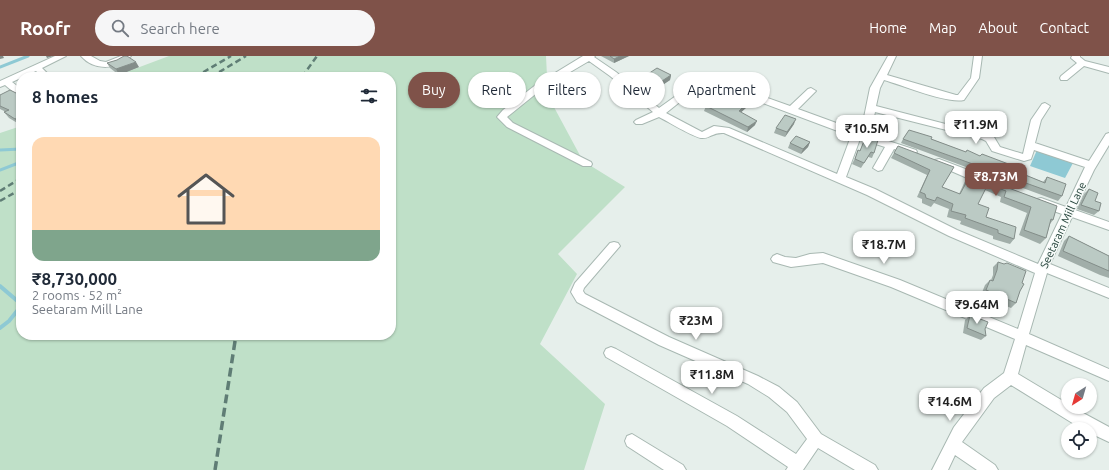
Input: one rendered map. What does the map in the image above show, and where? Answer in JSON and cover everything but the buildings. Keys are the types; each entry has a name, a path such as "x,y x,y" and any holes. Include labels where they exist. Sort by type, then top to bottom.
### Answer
{"street":[{"path":"25,72 62,56"},
{"path":"85,56 97,65 102,66 118,61 127,56"},
{"path":"587,164 504,121 502,117 506,112 540,86 589,56 613,74 658,113 701,135 714,129 726,130 871,192 953,233 1109,293"},
{"path":"840,179 861,135 871,108 875,88 892,56"},
{"path":"882,76 945,96 961,98 975,78 978,56"},
{"path":"1064,78 1079,59 1109,70"},
{"path":"36,67 42,72"},
{"path":"3,82 16,76"},
{"path":"639,122 658,113 683,95 712,81 923,156 997,186"},
{"path":"3,82 16,91"},
{"path":"792,110 811,91"},
{"path":"871,108 984,136 990,139 996,149 1019,158 1027,157 1036,120 1045,106"},
{"name":"Seetaram Mill Lane","path":"1000,385 1021,337 1042,268 1092,166 1109,136"},
{"path":"878,168 891,145"},
{"path":"1030,145 1092,166"},
{"path":"1032,199 1109,226"},
{"path":"614,246 580,286 577,292 581,298 664,341 753,380 774,392 792,407 816,439 870,470"},
{"path":"777,260 786,264 793,264 818,257 866,272 893,282 1109,375"},
{"path":"611,353 732,421 795,467 816,439"},
{"path":"940,470 959,432 1000,385 1109,435"},
{"path":"632,441 678,470"},
{"path":"953,445 990,470"}],"green space":[{"path":"169,56 546,56 547,72 534,72 534,108 554,108 583,161 625,187 558,254 577,274 540,344 605,404 584,470 0,470 0,133 16,128 16,340 396,340 396,72 126,72"}],"water":[{"path":"1037,150 1073,163 1065,178 1030,166"}],"waterway":[{"path":"0,67 28,56"},
{"path":"0,150 16,149"},
{"path":"0,170 16,164"},
{"path":"0,286 16,300"},
{"path":"0,328 9,321 16,312"}],"railway":[{"path":"204,72 231,56"},
{"path":"219,72 246,56"},
{"path":"306,72 317,56"},
{"path":"0,191 16,181"},
{"path":"0,201 16,192"},
{"path":"215,470 235,340"}]}
